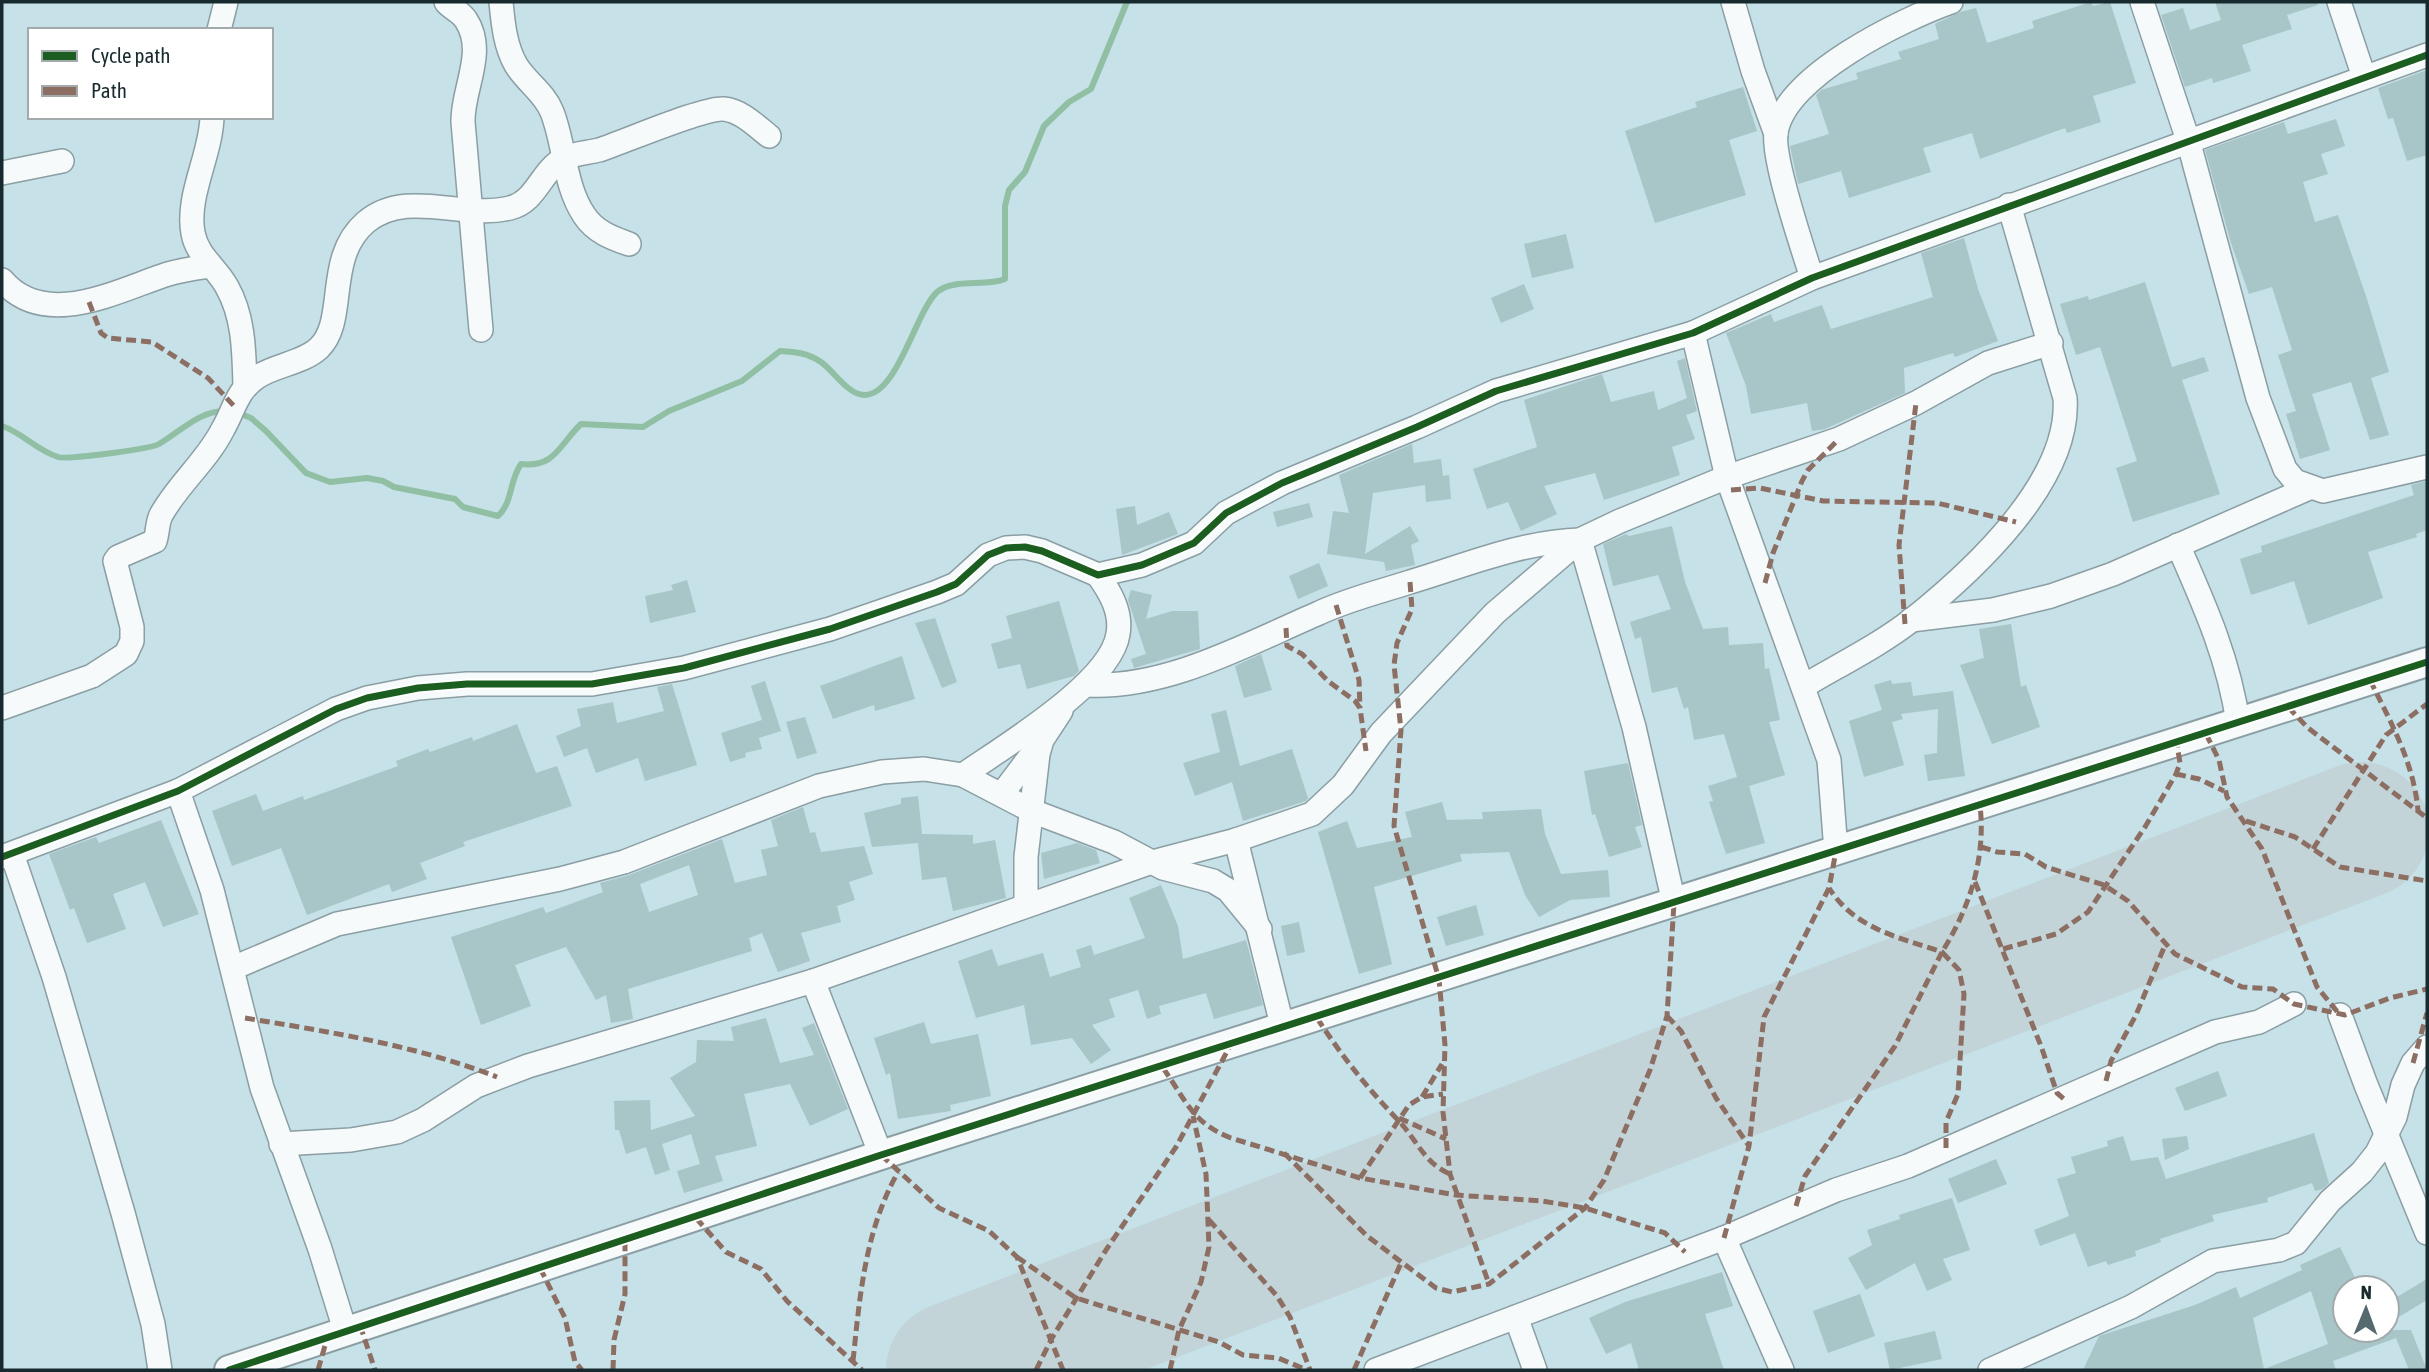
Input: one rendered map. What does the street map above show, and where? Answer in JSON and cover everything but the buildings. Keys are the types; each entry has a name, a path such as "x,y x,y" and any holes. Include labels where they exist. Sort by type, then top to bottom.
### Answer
{"street":[{"path":"220,28 226,2"},
{"path":"454,8 501,2 509,48 517,66 546,98 583,215 593,227 629,244"},
{"path":"1733,2 1753,71 1776,134 1782,172 1812,278"},
{"path":"1776,134 1789,105 1834,63 1875,35 1951,2"},
{"path":"2142,2 2188,140 2273,442 2284,469 2295,481 2309,488"},
{"path":"2339,2 2364,77"},
{"path":"454,8 471,28 475,48 474,66 463,106 481,330"},
{"path":"160,1370 153,1324 123,1213 50,964 7,855 178,791 336,709 366,698 418,688 467,684 592,684 684,668 830,629 937,592 956,584 988,555 1006,548 1025,547 1042,551 1098,575 1119,572 1194,543 1226,513 1282,483 1496,391 1693,333 1812,278 2427,55"},
{"path":"2,708 92,676 126,654 132,641 132,627 115,561 118,557 155,541 164,510 223,430 245,386 258,376 319,348 330,331 340,266 347,246 366,222 393,207 426,206 472,213 512,207 527,201 553,166 564,158 714,109 739,114 769,136"},
{"path":"212,119 211,138 192,223 196,244 226,285 237,310 243,345 245,386"},
{"path":"2,173 62,161"},
{"path":"1804,686 1912,620 2016,522 2046,475 2065,427 2066,412 2051,343 2009,205"},
{"path":"2,280 9,288 28,298 57,304 89,302 168,274 210,266"},
{"path":"1693,333 1727,477 1829,760 1836,851"},
{"path":"963,775 1080,690 1152,679 1253,642 1353,598 1517,547 1580,540 1727,477 1839,439 1916,403 1988,363 2051,343"},
{"path":"1912,620 1993,610 2050,596 2113,574 2309,488 2340,488 2427,467"},
{"path":"281,1144 351,1140 397,1132 423,1120 476,1086 507,1073 813,981 1152,862 1236,841 1312,814 1327,803 1381,733 1495,613 1580,540"},
{"path":"1580,540 1634,727 1674,904"},
{"path":"2178,545 2225,656 2238,723"},
{"path":"1002,794 1080,690 1109,660 1118,634 1117,610 1098,575"},
{"path":"229,1370 345,1329 457,1296 881,1156 2427,662"},
{"path":"1026,905 1026,858 1042,740"},
{"path":"233,968 337,924 559,879 624,862 818,786 882,772 924,769 963,775 1032,811 1102,838 1174,872 1213,881 1228,890 1260,929"},
{"path":"178,791 212,890 262,1088 320,1249 345,1329"},
{"path":"1236,841 1283,1029"},
{"path":"813,981 881,1156"},
{"path":"1376,1370 1724,1238 1836,1190 1908,1166 2215,1032 2259,1022 2294,1004"},
{"path":"2340,1015 2365,1085 2388,1134 2427,1233"},
{"path":"1990,1370 2131,1307 2214,1261 2278,1250 2296,1242 2330,1201 2362,1172 2388,1134 2403,1085 2413,1063 2427,1048"},
{"path":"1724,1238 1782,1370"},
{"path":"1516,1317 1535,1370"}],"waterway":[{"path":"236,412 251,418 266,431 306,473 330,482 367,478 383,481 394,487 455,499 463,507 498,516 506,504 521,464 549,459 581,424 643,427 669,411 742,381 780,351 816,359 858,394 876,392 896,368 929,302 937,292 952,285 1005,279 1005,206 1009,190 1025,172 1044,126 1069,102 1091,89 1127,2"},
{"path":"2,426 50,454 65,458 159,444 198,418 225,411"}],"runway":[{"path":"954,1370 2361,830"}],"marked path":[{"path":"89,302 101,333 108,338 152,342 208,378 234,406"},
{"path":"1905,624 1899,545 1916,403"},
{"path":"1765,583 1773,553 1802,481 1808,470 1839,439"},
{"path":"1731,490 1760,488 1823,501 1937,503 2016,522"},
{"path":"1410,582 1412,609 1397,643 1394,665 1401,730 1394,826 1439,979 1445,1045 1443,1112 1450,1174 1489,1284"},
{"path":"1336,605 1359,680 1360,708"},
{"path":"1286,628 1287,646 1302,654 1360,708 1366,751"},
{"path":"2370,680 2407,760 2418,811"},
{"path":"2313,849 2386,735 2427,704"},
{"path":"2288,707 2308,728 2427,818"},
{"path":"2206,734 2219,760 2227,797 2262,849 2317,987 2340,1015"},
{"path":"2003,949 2056,934 2088,912 2145,827 2176,774 2180,763 2177,744"},
{"path":"2176,774 2199,779 2224,791"},
{"path":"1946,1148 1946,1122 1958,1094 1964,994 1959,970 1942,952 1961,918 1974,882 1981,844 1980,805"},
{"path":"2246,821 2295,837 2340,867 2427,881"},
{"path":"1981,847 1997,852 2025,854 2046,867 2104,885 2128,901 2175,954 2242,987 2273,989 2294,1004 2345,1015 2390,998 2427,989"},
{"path":"1724,1238 1749,1146 1764,1017 1829,888 1836,851"},
{"path":"1975,882 2041,1046 2057,1093 2064,1099"},
{"path":"1796,1206 1805,1176 1895,1046 1942,952 1879,930 1851,913 1829,888"},
{"path":"1284,1153 1367,1236 1436,1288 1452,1292 1489,1284 1585,1208 1604,1180 1650,1070 1667,1016 1674,903"},
{"path":"2106,1081 2111,1061 2136,1015 2165,945"},
{"path":"2413,1063 2427,1013"},
{"path":"1667,1016 1681,1031 1716,1098 1749,1146"},
{"path":"245,1018 404,1048 497,1077"},
{"path":"1317,1018 1355,1071 1427,1157 1450,1174"},
{"path":"1036,1370 1052,1338 1106,1250 1176,1147 1230,1046"},
{"path":"1422,1097 1442,1064"},
{"path":"1163,1068 1198,1118 1231,1138 1360,1178 1456,1195 1542,1201 1585,1208 1665,1233 1685,1252"},
{"path":"1360,1178 1409,1105 1422,1097 1443,1094"},
{"path":"1170,1370 1179,1330 1201,1282 1209,1247 1206,1174 1193,1116"},
{"path":"1399,1118 1446,1139"},
{"path":"881,1155 939,1208 989,1231 1017,1257 1063,1370"},
{"path":"853,1361 871,1240 887,1194 898,1172"},
{"path":"696,1218 726,1252 761,1269 787,1301 862,1370"},
{"path":"1209,1220 1277,1296 1290,1317 1310,1370"},
{"path":"613,1370 614,1340 625,1294 625,1240"},
{"path":"1017,1257 1076,1298 1219,1342 1243,1355 1278,1358 1307,1370"},
{"path":"1354,1370 1401,1263"},
{"path":"540,1268 565,1318 575,1362 582,1370"},
{"path":"360,1325 375,1370"},
{"path":"318,1370 328,1335"}],"cycle path":[{"path":"2,857 178,791 336,709 367,698 418,688 467,684 592,684 684,668 830,629 937,592 956,584 988,555 1006,548 1025,547 1042,551 1098,575 1142,565 1194,543 1226,513 1282,483 1496,391 1693,333 1812,278 2427,55"},
{"path":"229,1370 881,1155 2427,662"}]}
